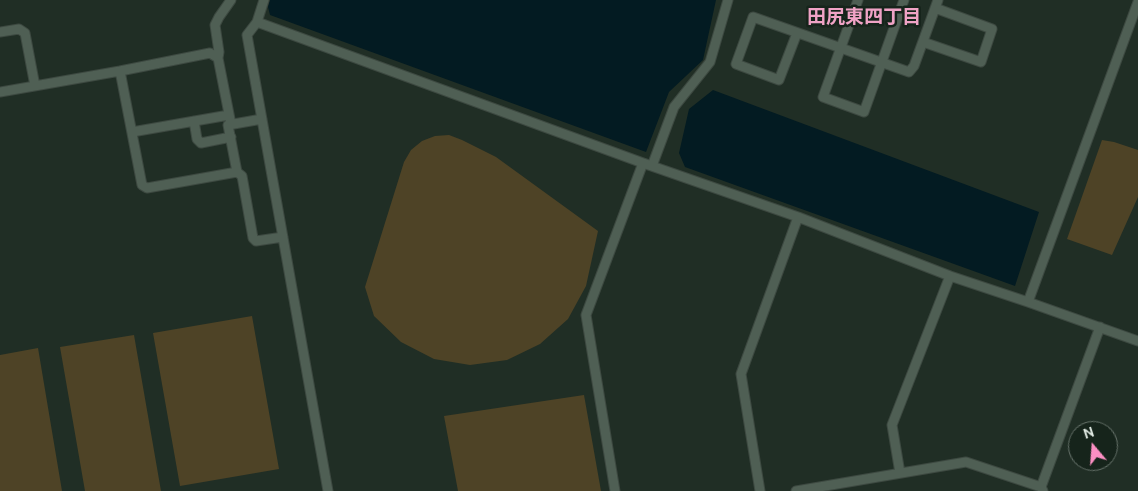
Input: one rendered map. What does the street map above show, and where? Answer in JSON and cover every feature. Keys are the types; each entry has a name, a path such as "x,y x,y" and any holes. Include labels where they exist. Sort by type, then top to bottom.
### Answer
{"street":[{"path":"231,0 218,17 215,25 220,52 218,58 230,120 228,125 238,172 242,176 253,238 256,241 282,237"},
{"path":"264,0 257,22 247,35 328,491"},
{"path":"615,491 586,315 647,164 674,107 710,62 728,0"},
{"path":"858,0 823,97 864,112 904,0"},
{"path":"1028,302 1138,2"},
{"path":"796,33 779,80 736,64 753,18 909,72 914,66 936,4 992,29 981,62 923,42"},
{"path":"257,22 798,217 950,276 1138,341"},
{"path":"0,32 19,28 25,34 35,86"},
{"path":"0,92 210,53 218,58"},
{"path":"120,71 142,185 147,188 238,172"},
{"path":"132,132 194,121 262,118"},
{"path":"194,121 197,139 201,143 231,137"},
{"path":"760,491 742,374 798,217"},
{"path":"900,473 892,426 950,276"},
{"path":"796,491 966,462 1042,489 1100,327"}],"shaded area":[{"path":"449,135 496,157 598,231 586,286 568,319 540,344 507,360 470,365 434,359 401,342 374,316 365,287 404,162 411,150 422,141 435,136"},
{"path":"1102,140 1138,150 1138,197 1112,255 1067,239"},
{"path":"252,316 279,469 180,486 153,333"},
{"path":"134,335 161,491 85,491 60,347"},
{"path":"38,348 62,491 0,491 0,355"},
{"path":"584,395 601,491 458,491 444,416"}],"water":[{"path":"270,0 716,0 703,60 669,92 646,152 270,15 268,7"},
{"path":"713,90 1039,212 1015,286 685,167 679,153 689,109"}],"district":[{"name":"田尻東四丁目","path":"864,17"}]}
